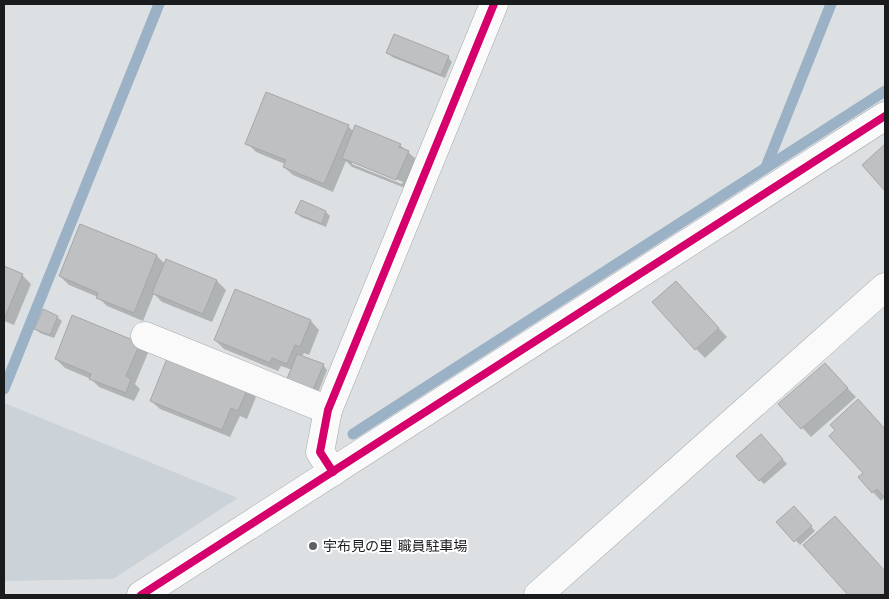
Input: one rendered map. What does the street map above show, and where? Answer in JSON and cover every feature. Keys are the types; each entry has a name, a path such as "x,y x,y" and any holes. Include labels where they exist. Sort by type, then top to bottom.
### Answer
{"street":[{"path":"332,472 320,452 328,410 494,4"},
{"path":"142,595 885,116"},
{"path":"538,595 885,287"},
{"path":"145,336 328,410"}],"shaded area":[{"path":"4,403 238,498 113,579 4,581"}],"building":[{"path":"394,34 449,56 441,75 386,53"},
{"path":"266,92 349,125 324,184 283,167 286,160 245,144"},
{"path":"355,125 401,144 399,147 409,151 396,180 342,158"},
{"path":"885,144 885,191 862,165"},
{"path":"301,200 326,211 322,224 295,213"},
{"path":"80,224 157,255 134,313 96,298 98,293 59,276"},
{"path":"166,259 217,280 203,314 152,293"},
{"path":"4,266 23,274 5,317 4,317"},
{"path":"676,281 719,328 695,350 652,302"},
{"path":"235,289 311,320 300,347 295,345 287,364 272,358 270,363 214,340"},
{"path":"43,309 58,316 50,335 34,329"},
{"path":"72,315 140,343 126,376 131,379 126,393 89,379 91,374 55,359"},
{"path":"297,354 324,364 313,390 287,379"},
{"path":"168,356 248,388 238,411 231,408 222,430 150,401"},
{"path":"825,363 848,388 801,429 778,404"},
{"path":"858,399 885,429 885,498 877,489 872,493 858,477 863,473 829,436 835,430 830,425"},
{"path":"761,434 783,459 759,481 736,456"},
{"path":"794,506 812,526 794,542 776,522"},
{"path":"835,516 885,571 885,595 848,595 803,545"}],"waterway":[{"path":"4,389 159,4"},
{"path":"766,167 831,4"},
{"path":"353,434 885,91"}],"cycle path":[{"path":"333,472 320,452 328,410 494,4"},
{"path":"141,595 885,116"}],"place":[{"name":"宇布見の里 職員駐車場","path":"313,546"}]}
